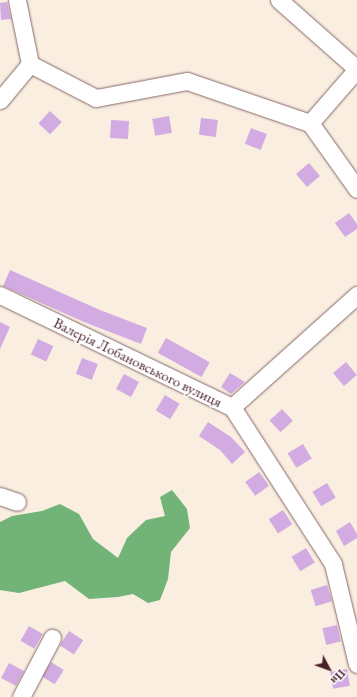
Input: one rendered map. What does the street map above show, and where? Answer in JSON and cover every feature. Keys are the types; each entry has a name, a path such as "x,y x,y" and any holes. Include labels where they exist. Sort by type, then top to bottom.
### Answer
{"street":[{"path":"17,0 30,64"},
{"path":"279,0 357,69 310,123"},
{"path":"0,100 30,64"},
{"path":"30,64 96,98 187,81 310,123 357,189"},
{"name":"Валерія Лобановського вулиця","path":"0,295 232,407 334,564 357,664"},
{"path":"232,407 357,295"},
{"path":"0,496 17,502"},
{"path":"21,697 52,638"}],"green space":[{"path":"172,490 187,509 190,528 171,552 168,579 160,600 148,603 133,594 118,597 89,599 65,581 19,593 0,590 0,522 12,516 42,511 60,504 79,514 93,539 118,558 127,538 146,520 165,516 160,497"}],"building":[{"path":"7,2 11,19 1,20 0,3"},
{"path":"50,111 62,122 50,134 38,123"},
{"path":"169,116 172,133 155,136 152,119"},
{"path":"201,118 218,120 216,137 199,135"},
{"path":"111,120 129,121 128,139 110,138"},
{"path":"251,128 267,134 261,150 245,144"},
{"path":"309,163 320,176 307,187 296,174"},
{"path":"349,213 357,224 357,229 345,237 335,223"},
{"path":"10,270 100,310 147,328 141,344 84,322 3,286"},
{"path":"0,322 10,327 0,349"},
{"path":"166,338 210,362 201,377 158,353"},
{"path":"38,339 53,346 46,362 31,354"},
{"path":"82,358 98,364 92,380 76,374"},
{"path":"346,362 357,375 344,386 333,373"},
{"path":"230,373 245,382 231,394 221,387"},
{"path":"124,374 139,382 131,397 116,389"},
{"path":"165,395 180,404 170,419 156,410"},
{"path":"282,409 293,421 280,432 270,421"},
{"path":"208,422 231,437 245,452 232,464 220,450 199,436"},
{"path":"303,444 312,459 296,468 288,453"},
{"path":"259,472 269,486 255,496 245,482"},
{"path":"327,483 336,498 321,506 312,492"},
{"path":"283,510 292,524 278,534 269,519"},
{"path":"350,522 357,534 357,538 344,546 336,531"},
{"path":"306,548 315,563 300,571 291,557"},
{"path":"327,585 332,601 316,606 311,590"},
{"path":"337,625 341,642 326,645 322,628"},
{"path":"29,626 43,634 34,649 20,641"},
{"path":"69,631 83,640 74,655 60,645"},
{"path":"51,662 64,670 55,684 42,676"},
{"path":"9,663 24,671 16,686 1,678"},
{"path":"347,669 350,686 333,689 330,672"}]}
